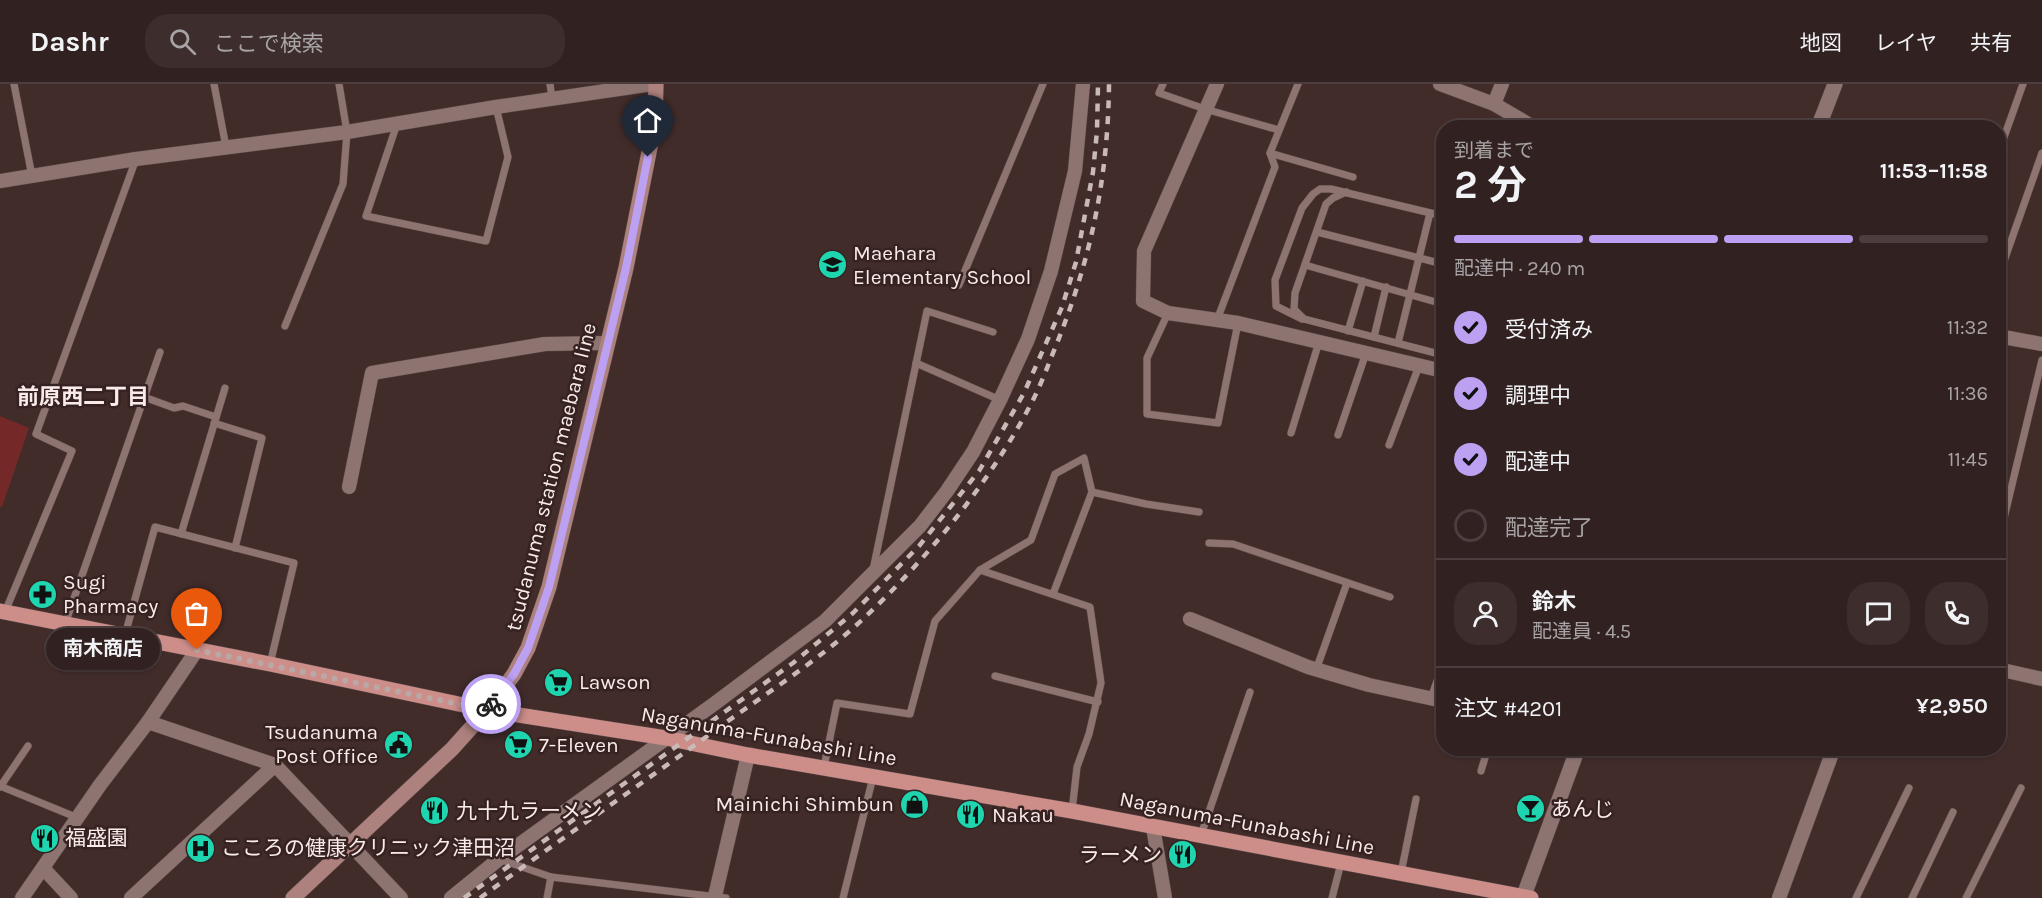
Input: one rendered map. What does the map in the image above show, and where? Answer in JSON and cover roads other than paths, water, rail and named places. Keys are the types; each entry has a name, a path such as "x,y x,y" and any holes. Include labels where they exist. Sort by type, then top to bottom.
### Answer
{"main road":[{"name":"tsudanuma station maebara line","path":"293,898 452,749 487,710 514,674 528,648 555,563 626,268 655,122 655,84"},
{"name":"Naganuma-Funabashi Line","path":"2,612 270,664 487,710 666,738 748,755 1072,811 1526,898"}],"street":[{"path":"0,181 136,159 347,132 496,107 551,91 655,84"},
{"path":"451,898 499,859 825,621 920,526 973,452 1028,339 1052,271 1075,171 1083,84"},
{"path":"1217,84 1144,252 1143,301 1168,313 1238,323 1436,370"},
{"path":"1440,84 1494,104 1522,120"},
{"path":"1494,104 1502,84"},
{"path":"1821,120 1835,84"},
{"path":"2006,337 2042,344"},
{"path":"349,487 372,373 545,344 607,343"},
{"path":"1190,619 1316,670 1436,700"},
{"path":"22,898 197,650"},
{"path":"2006,671 2042,679"},
{"path":"148,722 275,765 401,898"},
{"path":"720,897 748,755"},
{"path":"1526,898 1575,756"},
{"path":"1779,898 1831,756"},
{"path":"131,898 275,765"},
{"path":"1153,827 1165,898"},
{"path":"43,868 71,898"}],"lane":[{"path":"14,84 32,176"},
{"path":"214,84 226,147"},
{"path":"285,326 343,184 347,132 339,84"},
{"path":"959,285 1043,84"},
{"path":"1163,84 1159,93 1279,130"},
{"path":"1217,320 1275,167 1270,153 1298,84"},
{"path":"2006,132 2023,84"},
{"path":"398,123 366,216 486,241 508,157 496,107"},
{"path":"1270,153 1353,177"},
{"path":"2006,255 2042,153"},
{"path":"2,612 72,451 36,434 136,159"},
{"path":"1436,214 1346,192 1320,189 1312,194 1302,208 1275,280 1276,306 1304,319 1436,353"},
{"path":"1304,319 1294,309 1295,293 1326,204 1346,192"},
{"path":"1398,343 1430,213"},
{"path":"1317,232 1436,262"},
{"path":"1305,265 1436,302"},
{"path":"1348,331 1363,281"},
{"path":"1374,337 1386,287"},
{"path":"873,574 927,311 993,332"},
{"path":"1168,313 1147,358 1147,414 1218,423 1238,323"},
{"path":"1291,433 1319,342"},
{"path":"65,624 160,352"},
{"path":"1338,435 1366,353"},
{"path":"2006,510 2042,360"},
{"path":"916,363 1000,400"},
{"path":"1389,445 1419,366"},
{"path":"181,534 225,388"},
{"path":"144,397 174,408 183,406 262,438 235,548"},
{"path":"824,768 837,703 909,714 935,621 980,570 1031,540 1054,474 1084,458 1092,492 1053,594"},
{"path":"1092,492 1146,504 1199,512"},
{"path":"125,635 155,527 294,563 270,664"},
{"path":"1209,543 1233,544 1390,597"},
{"path":"980,570 1090,606 1101,683 1089,734 1077,767 1072,811"},
{"path":"1316,670 1347,583"},
{"path":"995,676 1098,702"},
{"path":"1201,835 1250,692"},
{"path":"28,746 0,786 78,818"},
{"path":"1481,771 1486,756"},
{"path":"843,898 873,777"},
{"path":"1856,898 1909,788"},
{"path":"1966,898 2021,788"},
{"path":"1401,873 1416,799"},
{"path":"1912,898 1953,812"},
{"path":"499,859 550,877 720,897"},
{"path":"1332,898 1341,862"},
{"path":"546,898 550,877"}],"railway":[{"path":"464,898 793,663 853,613 919,546 979,471 1024,393 1062,307 1076,262 1093,172 1098,84"},
{"path":"480,898 830,647 887,596 935,544 957,516 1018,428 1039,387 1066,320 1087,254 1101,188 1109,84"}],"place":[{"name":"Maehara Elementary School","path":"832,265"},
{"name":"Sugi Pharmacy","path":"42,594"},
{"name":"南木商店","path":"197,650"},
{"name":"Lawson","path":"558,682"},
{"name":"Tsudanuma Post Office","path":"399,744"},
{"name":"7-Eleven","path":"518,745"},
{"name":"Mainichi Shimbun","path":"915,804"},
{"name":"あんじ","path":"1530,809"},
{"name":"九十九ラーメン","path":"435,811"},
{"name":"Nakau","path":"971,815"},
{"name":"福盛園","path":"44,838"},
{"name":"こころの健康クリニック津田沼","path":"200,848"},
{"name":"ラーメン","path":"1183,855"}],"district":[{"name":"前原西二丁目","path":"83,396"}]}
